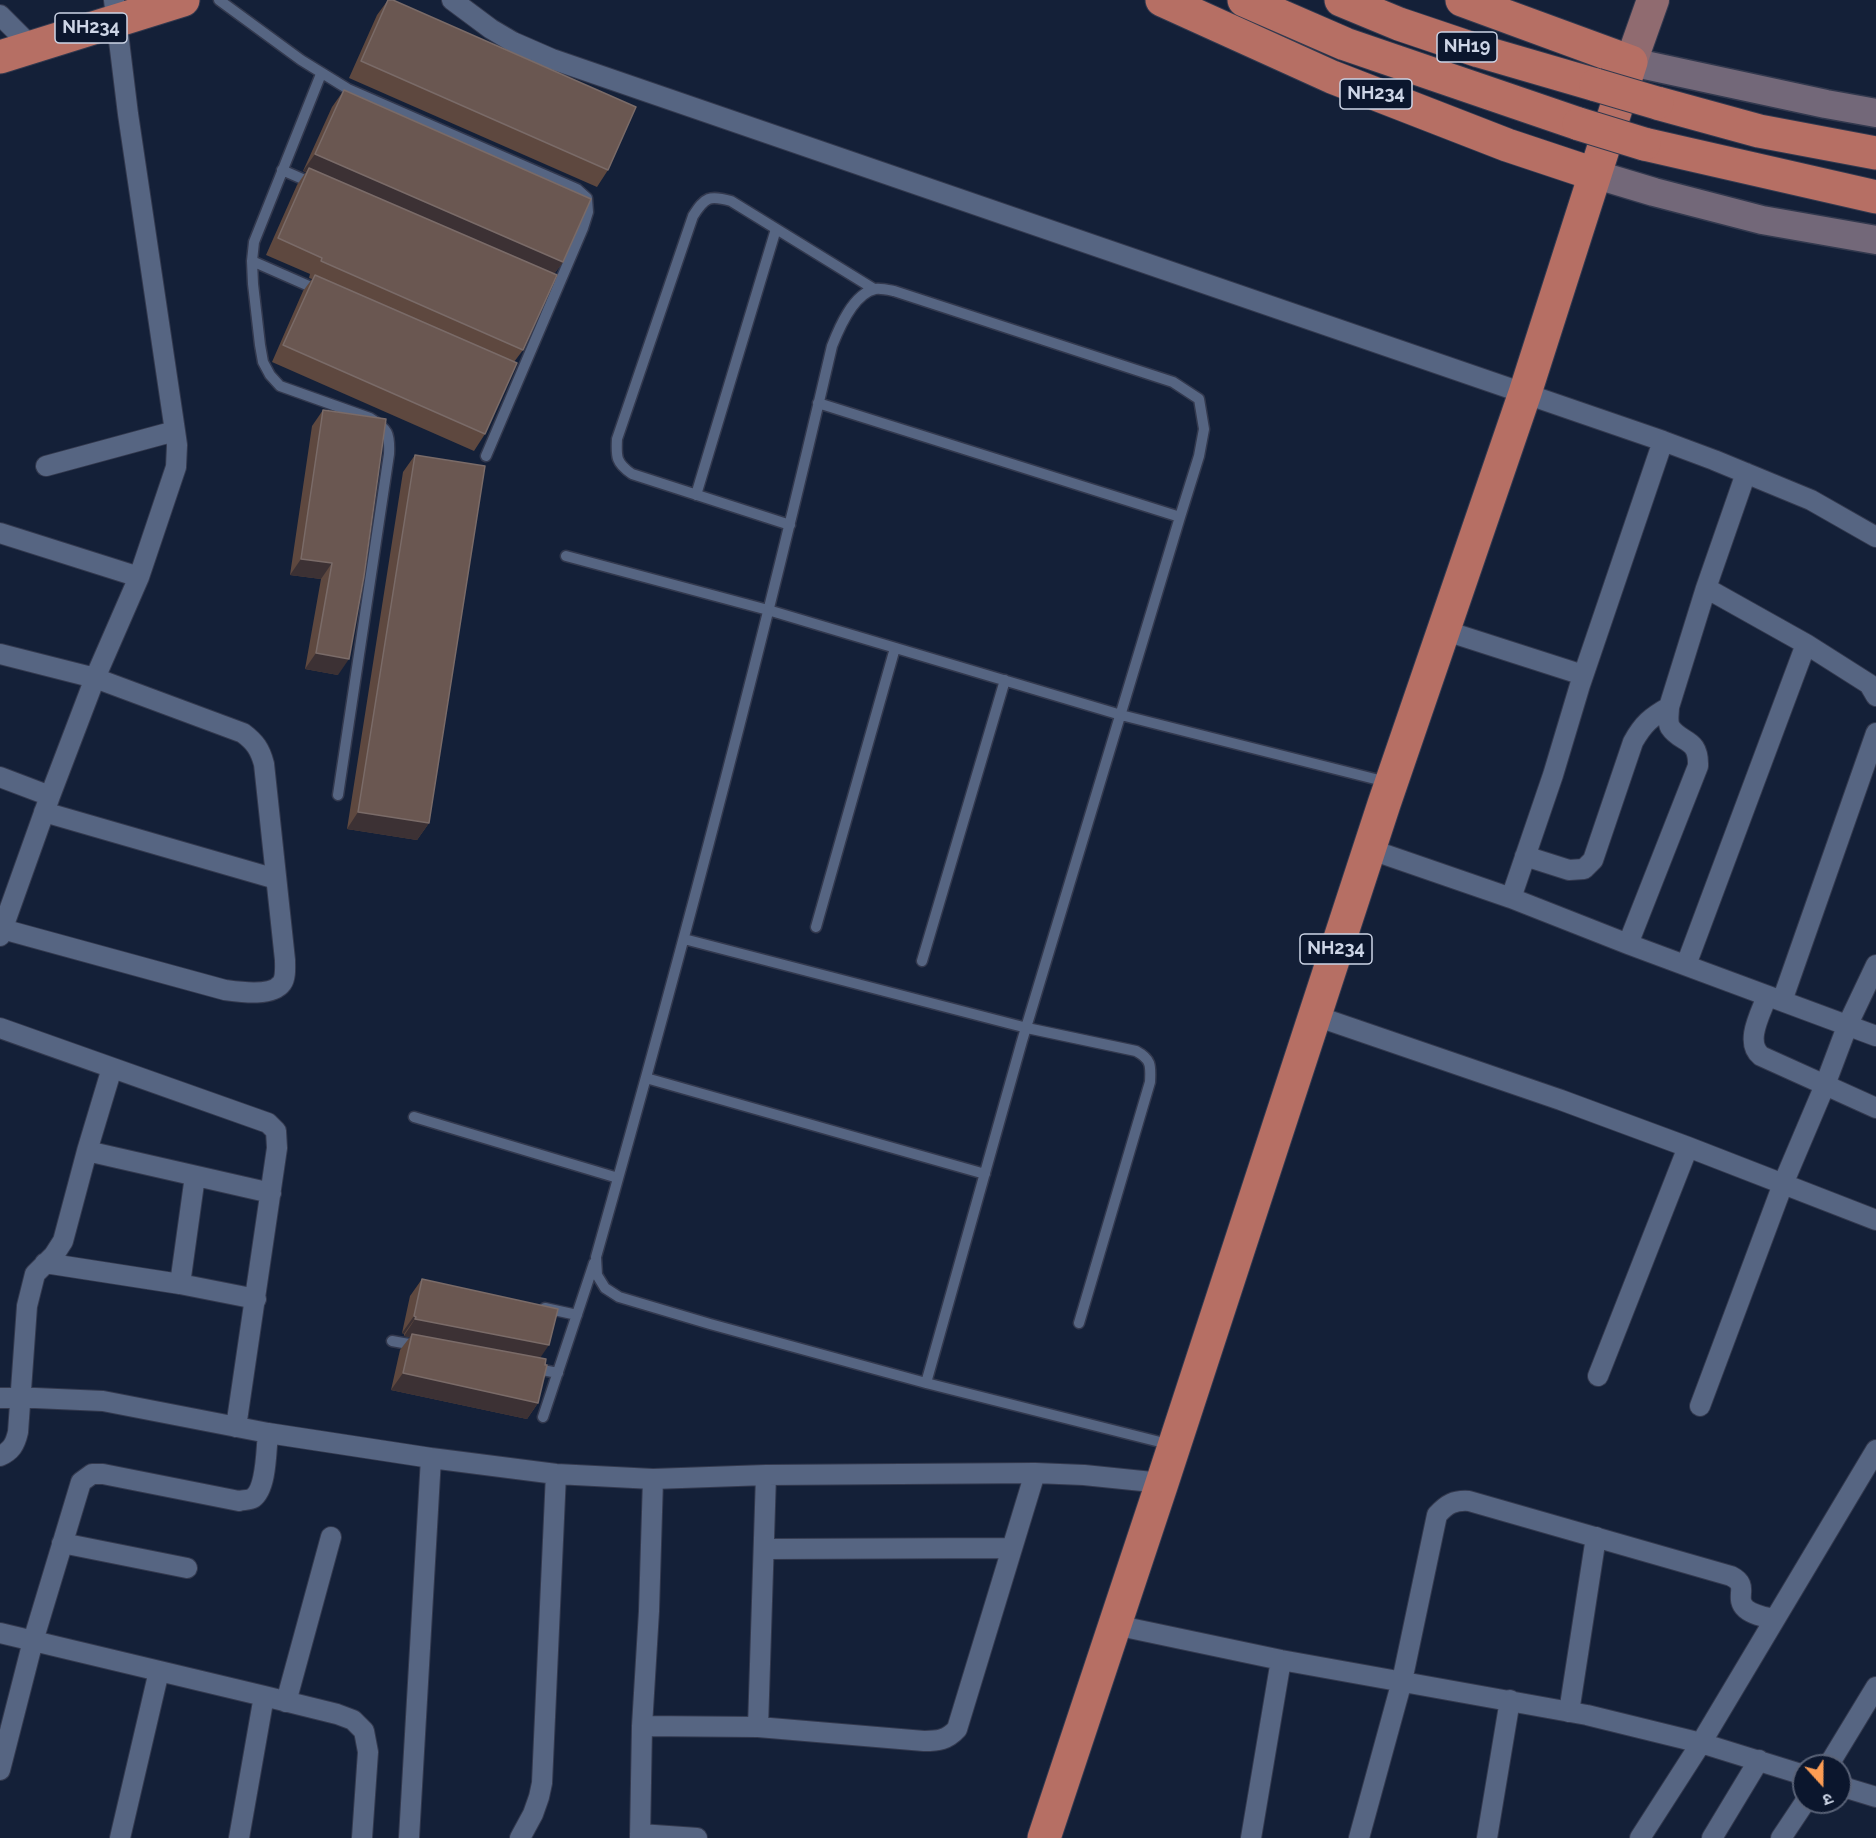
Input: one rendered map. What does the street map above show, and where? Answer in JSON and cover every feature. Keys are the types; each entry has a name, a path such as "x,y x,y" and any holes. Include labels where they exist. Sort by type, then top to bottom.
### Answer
{"highway":[{"name":"NH234","path":"0,57 32,47 116,10 183,0"},
{"name":"NH234","path":"1162,0 1332,77 1507,145 1594,174"},
{"name":"NH19","path":"1244,0 1345,44 1579,124 1644,144 1876,197"},
{"name":"NH19","path":"1341,0 1398,24 1479,51 1657,103 1759,131 1876,153"},
{"path":"1462,0 1631,62"},
{"name":"NH234","path":"1044,1838 1116,1625 1313,1015 1525,393 1631,62"}],"main road":[{"path":"1653,0 1631,62 1876,114"},
{"path":"1594,174 1762,220 1876,240"}],"street":[{"path":"452,0 505,38 552,59 1663,441 1810,500 1876,537"},
{"path":"0,654 95,678 243,733 254,741 264,764 285,960 285,974 282,983 275,989 250,993 225,990 1,932 95,678 139,577 176,466 176,431 128,114 116,10"},
{"path":"0,15 32,47"},
{"path":"46,466 176,431"},
{"path":"1511,898 1583,675 1663,441"},
{"path":"1628,944 1698,766 1698,754 1691,743 1671,728 1668,719 1669,707 1706,588 1746,473"},
{"path":"0,533 139,577"},
{"path":"1706,588 1806,644 1869,684 1876,696"},
{"path":"1443,630 1583,675"},
{"path":"1686,965 1806,644"},
{"path":"1525,856 1569,870 1584,870 1593,860 1633,742 1651,717 1669,707"},
{"path":"1876,733 1774,998 1752,1042 1755,1051 1761,1056 1876,1108"},
{"path":"0,777 47,804 276,879"},
{"path":"1369,849 1511,898 1876,1036"},
{"path":"1700,1407 1783,1184 1848,1024 1876,965"},
{"path":"1313,1015 1561,1100 1876,1220"},
{"path":"0,1028 268,1124 276,1131 277,1148 236,1427"},
{"path":"0,1456 10,1452 16,1443 30,1288 35,1274 54,1255 63,1241 112,1068"},
{"path":"1598,1376 1688,1147"},
{"path":"87,1151 271,1192"},
{"path":"180,1284 195,1176"},
{"path":"45,1263 180,1284 256,1299"},
{"path":"0,1398 103,1401 268,1433 556,1474 652,1479 766,1475 1035,1473 1162,1483"},
{"path":"1,1758 33,1641 81,1482 92,1474 103,1474 239,1501 252,1498 259,1490 263,1480 268,1433"},
{"path":"1640,1838 1701,1743 1876,1450"},
{"path":"409,1838 431,1458"},
{"path":"642,1726 758,1727 924,1742 939,1741 951,1736 957,1729 1035,1473"},
{"path":"520,1838 533,1814 542,1783 556,1474"},
{"path":"758,1727 766,1475"},
{"path":"652,1479 640,1836 697,1838"},
{"path":"1359,1838 1402,1681 1437,1515 1446,1505 1456,1500 1469,1501 1731,1576 1739,1580 1742,1587 1740,1598 1744,1607 1750,1612 1774,1619"},
{"path":"286,1702 331,1537"},
{"path":"1569,1712 1596,1537"},
{"path":"62,1543 187,1568"},
{"path":"765,1550 1011,1548"},
{"path":"1116,1625 1281,1660 1569,1712 1701,1743 1792,1771"},
{"path":"0,1633 337,1714 352,1720 364,1731 368,1752 362,1838"},
{"path":"1251,1838 1281,1660"},
{"path":"120,1838 159,1671"},
{"path":"1835,1754 1876,1687"},
{"path":"239,1838 264,1696"},
{"path":"1487,1838 1510,1700"},
{"path":"1712,1838 1759,1760"},
{"path":"1852,1790 1876,1797"},
{"path":"1781,1838 1797,1814"}],"lane":[{"path":"219,0 321,74 348,89 577,189 587,198 588,212 557,289 514,376 486,456"},
{"path":"321,74 254,242 252,261 260,345 263,362 270,375 280,386 370,418 383,426 390,437 338,795"},
{"path":"282,170 326,189"},
{"path":"790,525 632,474 621,467 616,456 617,439 693,216 701,203 715,196 731,201 874,289 894,291 1173,382 1199,399 1204,429 1199,456 1027,1028 926,1383"},
{"path":"696,495 776,229"},
{"path":"252,261 327,294"},
{"path":"546,285 557,289"},
{"path":"543,1417 596,1257 684,939 790,525 832,346 843,321 856,301 874,289"},
{"path":"819,403 1180,517"},
{"path":"566,556 768,610 1121,715 1391,783"},
{"path":"816,927 895,648"},
{"path":"922,961 1005,680"},
{"path":"684,939 1027,1028 1136,1051 1146,1056 1151,1068 1150,1082 1079,1323"},
{"path":"646,1078 985,1174"},
{"path":"414,1118 618,1178"},
{"path":"596,1257 597,1275 605,1288 619,1297 926,1383 1174,1445"},
{"path":"532,1305 577,1315"},
{"path":"392,1341 426,1347"},
{"path":"525,1367 558,1373"}],"building":[{"path":"388,0 393,0 636,107 608,170 361,61"},
{"path":"344,90 591,199 563,262 315,154"},
{"path":"309,168 557,275 523,350 321,261 322,258 278,238"},
{"path":"315,275 517,363 485,434 283,345"},
{"path":"323,410 386,419 364,576 349,659 316,653 332,563 301,559"},
{"path":"415,455 485,466 429,823 358,812"},
{"path":"422,1279 558,1309 549,1345 415,1319"},
{"path":"412,1334 546,1359 545,1365 547,1365 538,1403 403,1373"}]}
